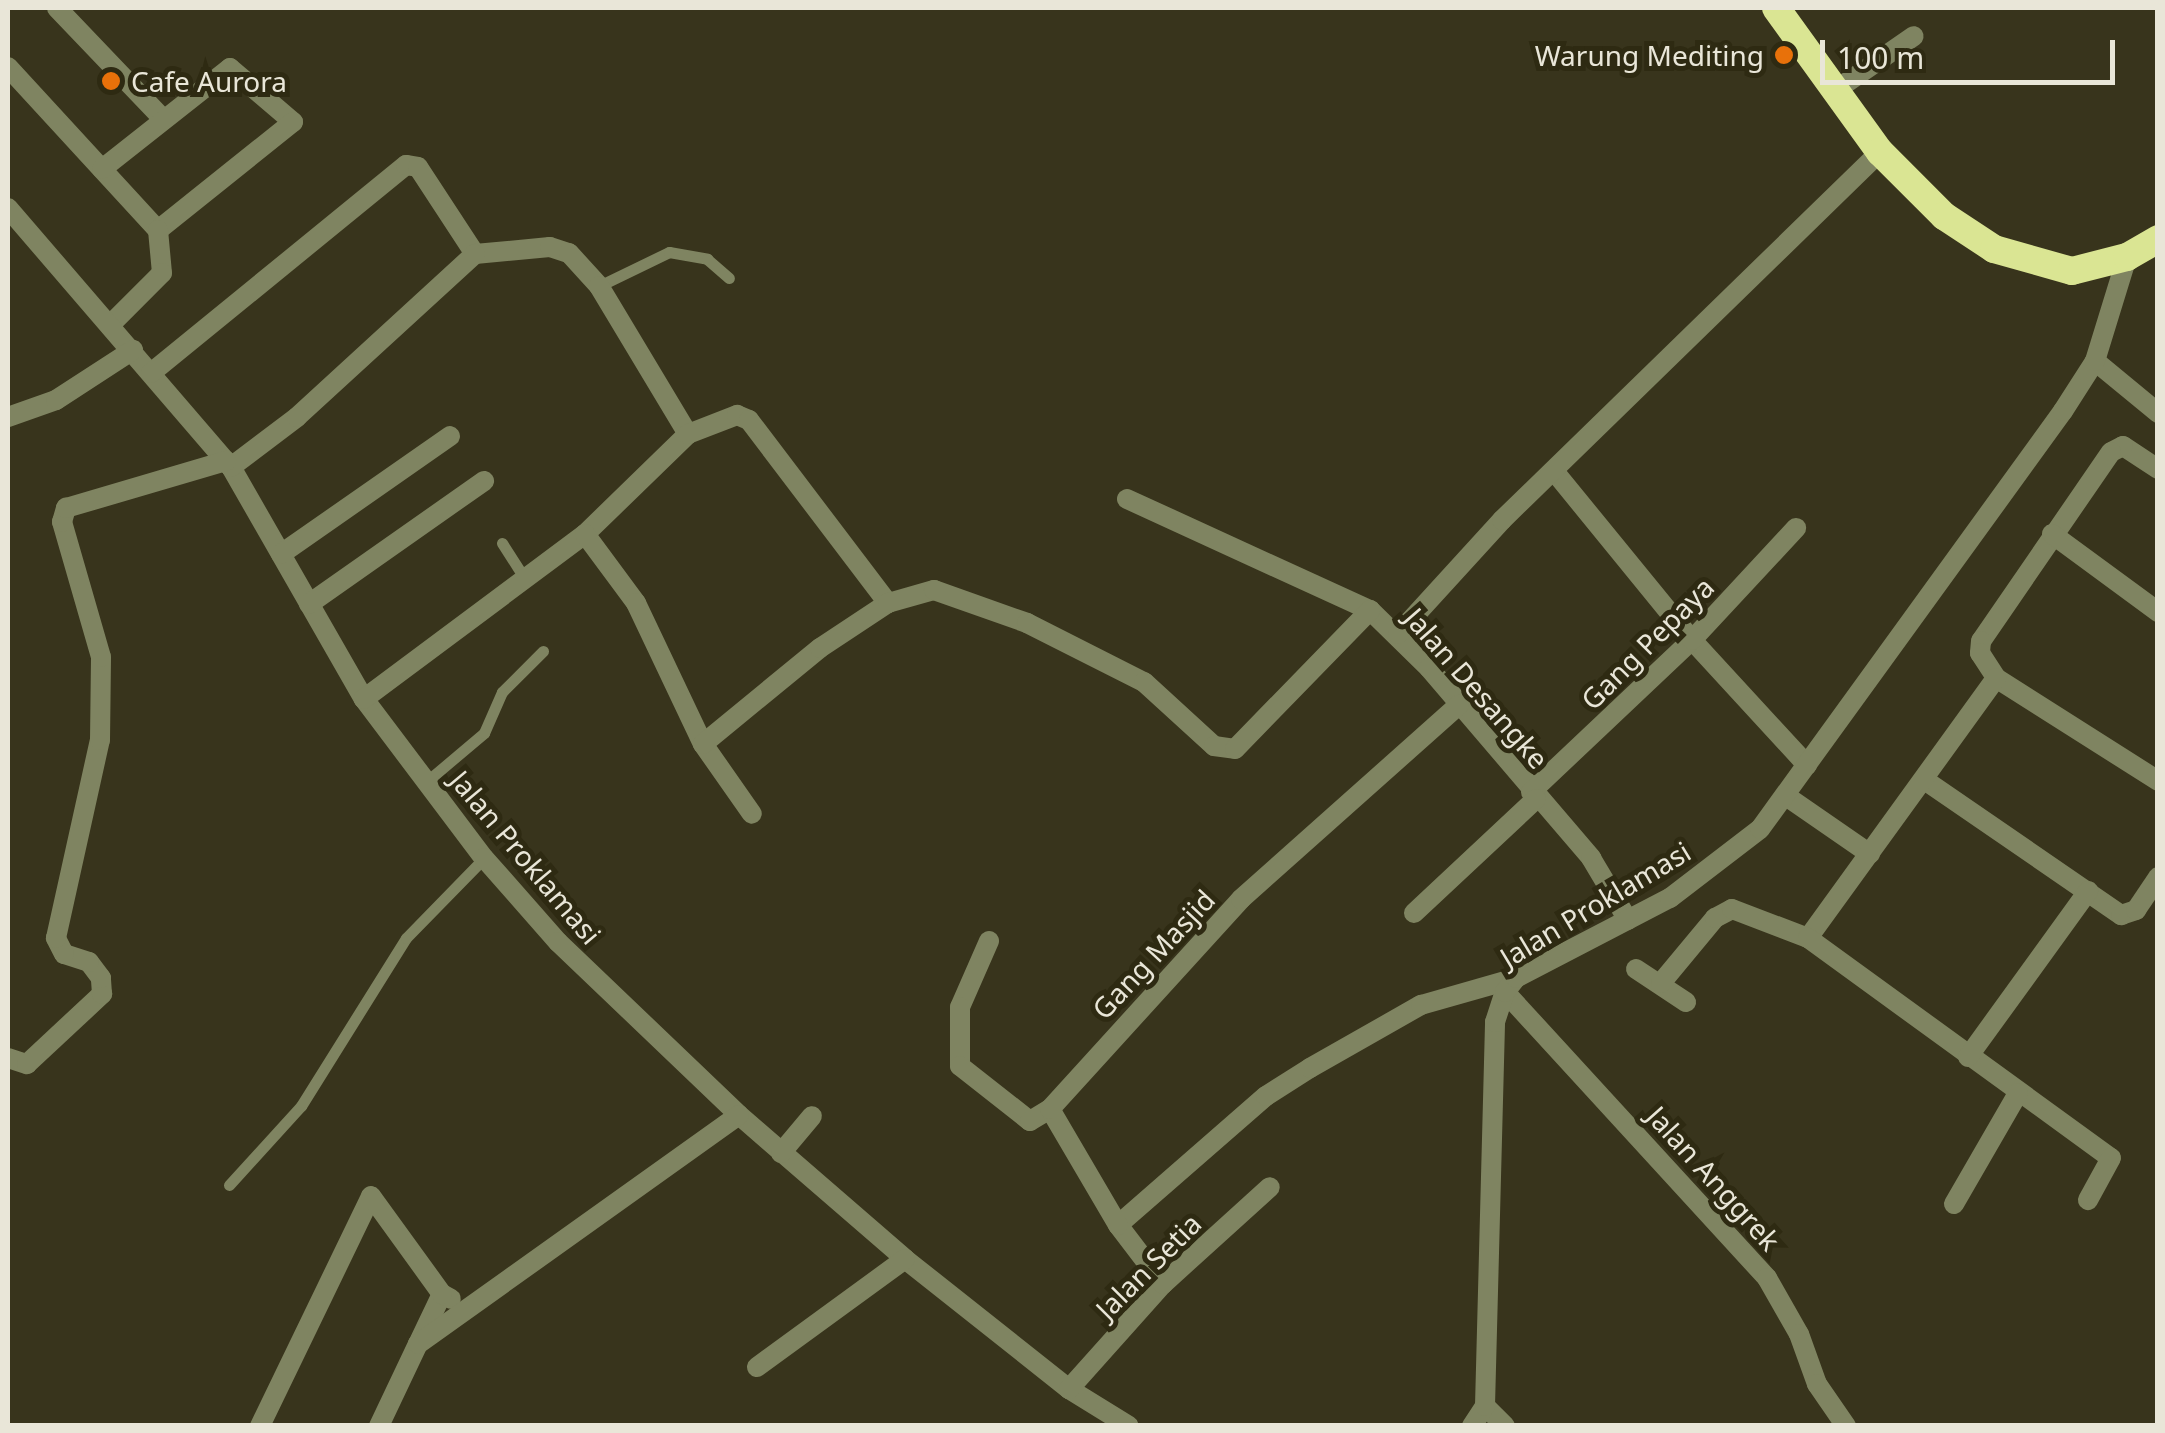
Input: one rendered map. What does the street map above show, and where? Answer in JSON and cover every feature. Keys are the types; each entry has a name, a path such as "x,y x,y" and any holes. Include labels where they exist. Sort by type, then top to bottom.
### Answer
{"highway":[{"path":"1776,8 1832,92 1880,152 1944,216 1994,250 2072,270 2127,257 2158,238"}],"street":[{"path":"57,8 162,118"},
{"path":"1832,92 1914,36"},
{"path":"8,67 158,230 162,273 110,324"},
{"path":"102,170 162,118 230,68 293,122 158,230"},
{"path":"1398,634 1554,471 1880,152"},
{"path":"151,374 406,166 418,167 475,254"},
{"name":"Jalan Proklamasi","path":"8,208 228,463 364,699 484,858 558,942 739,1115 905,1259 1070,1389 1129,1426"},
{"path":"8,1058 27,1064 102,994 102,978 89,962 64,954 56,938 100,740 101,657 62,522 66,508 228,463 297,417 475,254 550,247 569,254 600,286 688,434"},
{"name":"Jalan Proklamasi","path":"1482,1418 1495,1022 1511,985 1670,898 1760,829 2095,361 2127,257"},
{"path":"8,417 56,400 133,350"},
{"path":"2095,361 2158,413"},
{"path":"364,699 585,534 688,434 738,415 749,420 888,603"},
{"path":"280,554 450,436"},
{"path":"2158,469 2117,447 2052,534 1981,641 1984,663 1996,678 2158,781"},
{"path":"1554,471 1692,640 1807,764"},
{"path":"309,604 484,481"},
{"name":"Jalan Desangke","path":"1127,499 1370,610 1398,634 1590,858 1628,920"},
{"name":"Gang Pepaya","path":"1414,913 1692,640 1796,528"},
{"path":"585,534 636,603 703,744 752,814"},
{"path":"2052,534 2158,612"},
{"path":"703,744 820,648 888,603 934,590 1027,624 1144,682 1224,750 1249,738 1370,610"},
{"path":"1808,938 1926,782 1996,678"},
{"name":"Gang Masjid","path":"1050,1109 1241,899 1459,705"},
{"path":"1926,782 2088,892 2129,915 2158,877"},
{"path":"1786,796 1870,854"},
{"path":"1968,1058 2088,892"},
{"path":"1661,984 1715,918 1732,909 1808,938 2110,1158 2088,1200"},
{"path":"989,942 960,1006 960,1066 1030,1122 1050,1109 1118,1225 1163,1284"},
{"path":"1636,969 1686,1002"},
{"path":"1118,1225 1266,1096 1310,1068 1422,1006 1511,985"},
{"name":"Jalan Anggrek","path":"1511,985 1767,1278 1799,1334 1817,1384 1846,1426"},
{"path":"1954,1204 2018,1093"},
{"path":"418,1344 471,1310 739,1115"},
{"path":"781,1153 812,1116"},
{"name":"Jalan Setia","path":"1070,1389 1163,1284 1270,1188"},
{"path":"260,1426 371,1196 442,1294 471,1310"},
{"path":"757,1367 905,1259"},
{"path":"378,1426 442,1294"},
{"path":"1482,1418 1505,1426"}],"lane":[{"path":"600,286 670,252 706,258 730,278"},
{"path":"502,544 525,578"},
{"path":"426,782 484,734 502,692 543,651"},
{"path":"229,1185 301,1106 406,938 484,858"}],"place":[{"name":"Warung Mediting","path":"1784,55"},
{"name":"Cafe Aurora","path":"111,81"}]}
